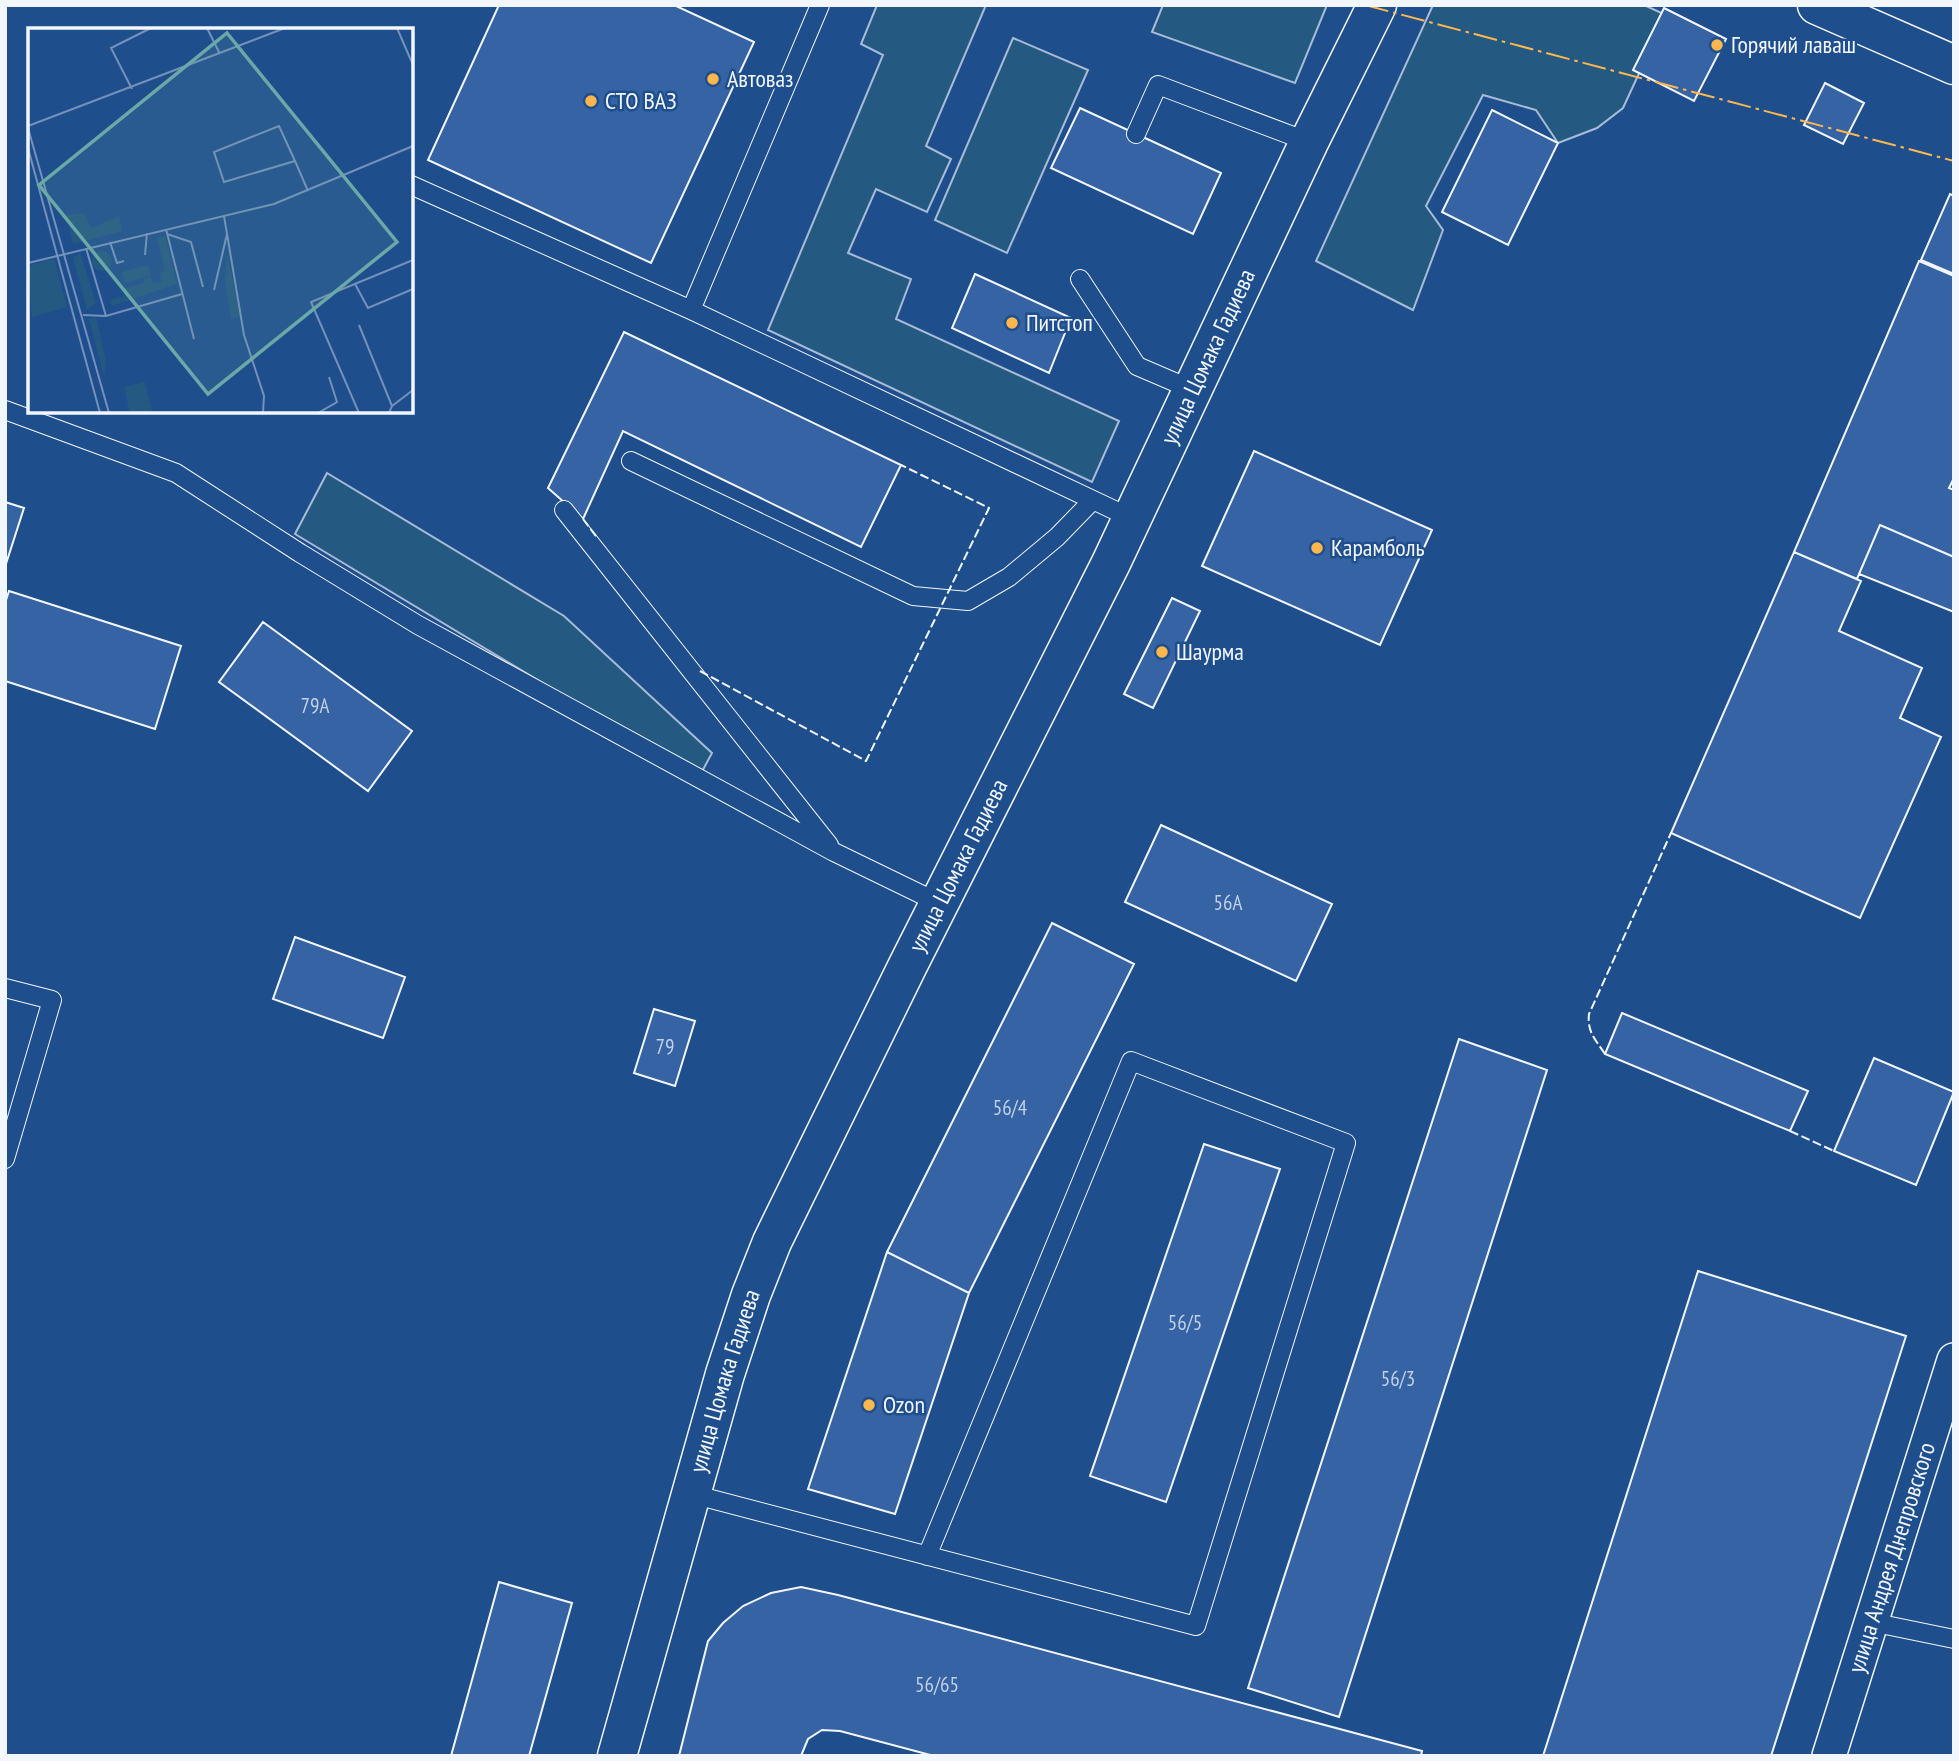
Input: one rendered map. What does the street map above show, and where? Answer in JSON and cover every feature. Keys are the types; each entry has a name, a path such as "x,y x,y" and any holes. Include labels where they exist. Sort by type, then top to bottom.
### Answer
{"main road":[{"name":"улица Цомака Гадиева","path":"617,1756 725,1374 751,1294 772,1242 1111,563 1309,142 1377,5"},
{"path":"1817,5 1954,65"}],"street":[{"name":"улица Андрея Днепровского","path":"1829,1756 1954,1360"}],"lane":[{"path":"691,310 820,5"},
{"path":"1136,134 1158,85 1309,142"},
{"path":"413,186 691,310 1132,518"},
{"path":"1080,279 1137,366 1193,390"},
{"path":"5,410 176,473 418,625 834,852 939,903"},
{"path":"631,461 914,596 944,600 968,601 1009,577 1057,537 1093,500"},
{"path":"564,510 834,852"},
{"path":"5,988 52,1000 5,1159"},
{"path":"692,1494 927,1556 1196,1626 1346,1143 1131,1061 927,1556"},
{"path":"1871,1622 1954,1639"}],"shaded area":[{"path":"877,5 986,5 926,146 951,159 927,212 876,189 848,253 911,279 896,319 1119,421 1092,482 768,330 883,55 861,44"},
{"path":"1163,5 1327,5 1295,83 1152,32"},
{"path":"1433,5 1644,5 1666,15 1623,108 1597,128 1558,143 1536,110 1483,95 1426,206 1443,230 1413,310 1316,261"},
{"path":"1013,38 1088,70 1007,253 935,220"},
{"path":"327,473 564,616 712,753 699,777 295,534"}],"building":[{"name":"СТО ВАЗ","path":"499,5 674,5 754,42 651,263 428,160"},
{"path":"1664,8 1726,39 1694,101 1633,70"},
{"path":"1825,83 1864,103 1843,144 1804,125"},
{"path":"1080,108 1221,173 1193,234 1051,168"},
{"path":"1492,110 1558,143 1508,245 1442,212"},
{"path":"1950,194 1954,196 1954,274 1921,260"},
{"path":"1919,261 1954,276 1954,478 1949,488 1954,490 1954,557 1880,525 1857,579 1794,552"},
{"name":"Питстоп","path":"975,274 1071,318 1049,373 952,328"},
{"path":"624,332 901,465 861,547 623,431 583,519 548,488"},
{"name":"Карамболь","path":"1254,451 1432,530 1380,645 1202,566"},
{"path":"5,502 24,508 5,567"},
{"path":"1880,525 1954,557 1954,612 1859,574"},
{"path":"1794,552 1861,581 1839,631 1922,668 1900,718 1941,737 1860,918 1671,833"},
{"path":"9,591 181,646 155,729 5,681 5,603"},
{"name":"Шаурма","path":"1172,598 1200,611 1153,708 1124,694"},
{"path":"263,622 412,731 368,791 219,682"},
{"path":"1161,825 1332,904 1296,981 1125,902"},
{"path":"1052,923 1134,964 969,1293 887,1252"},
{"path":"295,937 405,977 383,1038 273,999"},
{"path":"654,1009 695,1021 675,1086 634,1073"},
{"path":"1622,1013 1808,1091 1790,1131 1605,1054"},
{"path":"1459,1039 1547,1070 1339,1717 1248,1688"},
{"path":"1874,1058 1954,1092 1916,1185 1834,1151"},
{"path":"1204,1144 1280,1169 1166,1502 1090,1476"},
{"path":"887,1252 969,1293 895,1514 808,1489"},
{"path":"1698,1271 1906,1336 1771,1756 1543,1756"},
{"path":"499,1582 572,1603 529,1756 451,1756"},
{"path":"801,1587 1422,1751 1421,1756 934,1756 840,1731 822,1730 808,1739 801,1756 679,1756 708,1641 723,1623 743,1606 771,1593"}],"fence":[{"path":"700,671 866,761 989,508 901,465"},
{"path":"583,519 598,539"},
{"path":"1605,1054 1591,1031 1589,1014 1671,833"},
{"path":"1790,1131 1834,1151"}],"power":[{"path":"1365,5 1954,161"}],"place":[{"name":"Горячий лаваш","path":"1717,45"},
{"name":"Автоваз","path":"713,79"},
{"name":"СТО ВАЗ","path":"591,101"},
{"name":"Питстоп","path":"1012,323"},
{"name":"Карамболь","path":"1317,548"},
{"name":"Шаурма","path":"1162,652"},
{"name":"Ozon","path":"869,1405"}]}
